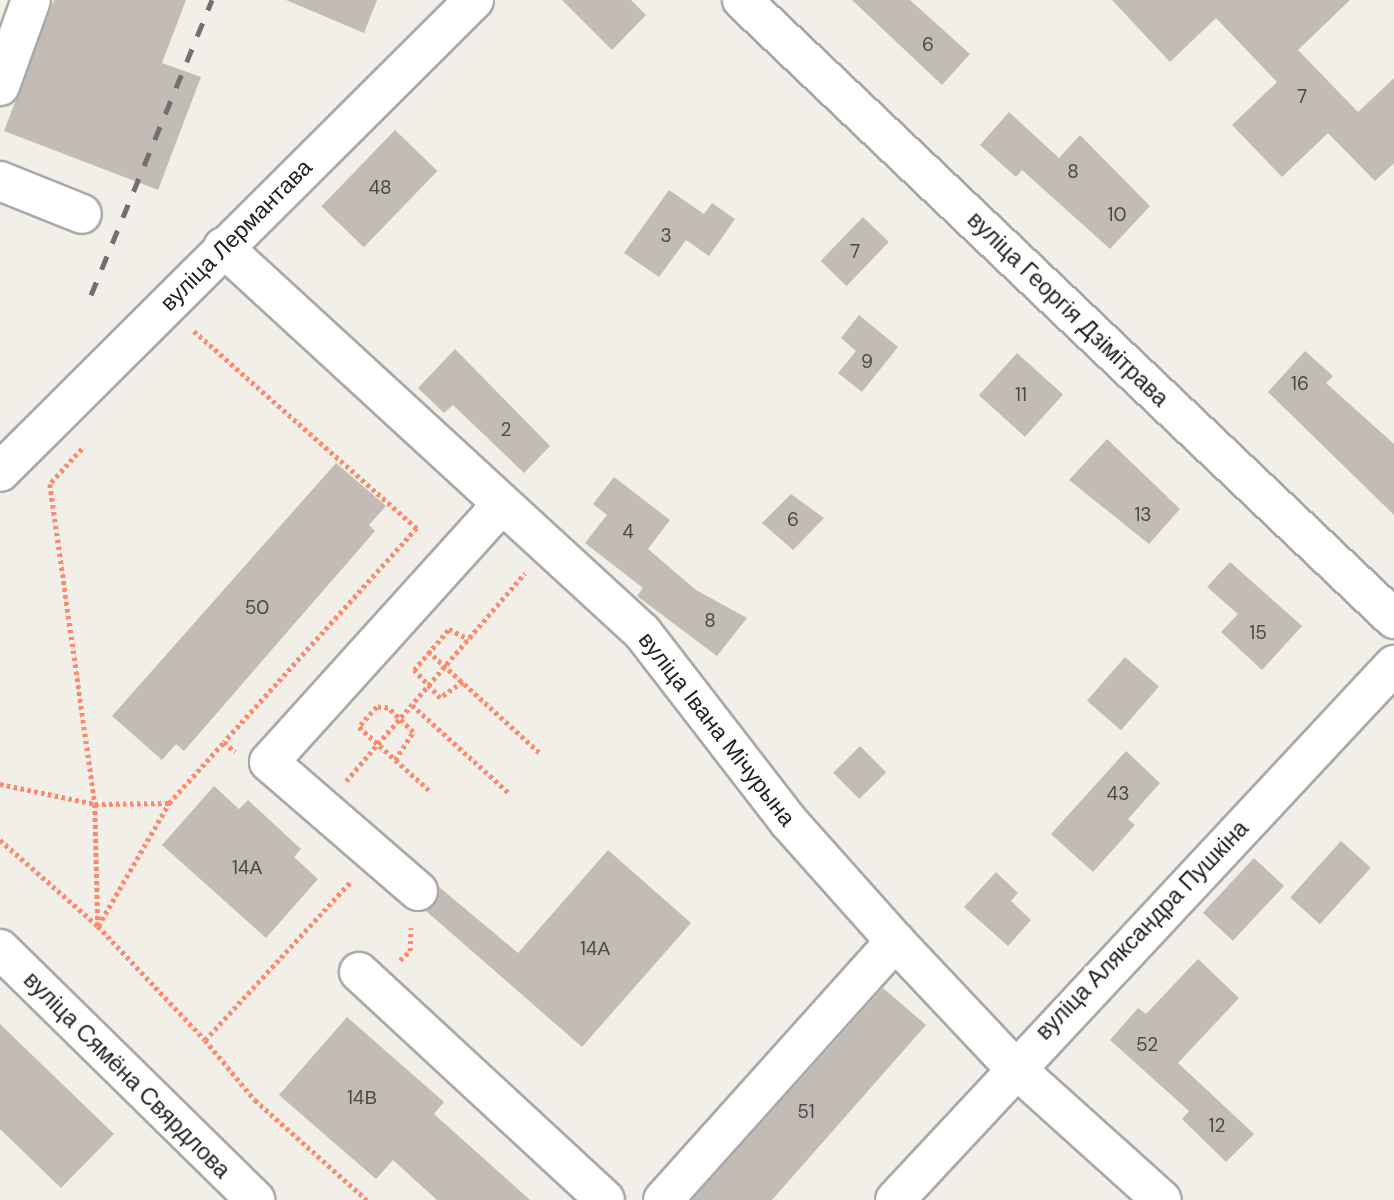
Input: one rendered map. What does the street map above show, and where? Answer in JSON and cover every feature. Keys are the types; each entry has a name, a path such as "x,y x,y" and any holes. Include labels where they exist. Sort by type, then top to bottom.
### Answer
{"street":[{"path":"0,86 31,0"},
{"name":"вуліца Лермантава","path":"0,472 474,0"},
{"name":"вуліца Георгія Дзімітрава","path":"742,0 1394,619"},
{"path":"0,181 82,214"},
{"name":"вуліца Івана Мічурына","path":"223,247 500,506 650,641 789,822 895,942 1013,1066 1162,1200"},
{"path":"415,904 323,808 269,762 500,506"},
{"name":"вуліца Аляксандра Пушкіна","path":"895,1200 1013,1066 1394,665"},
{"path":"663,1200 895,942"},
{"name":"вуліца Сямёна Свярдлова","path":"0,949 255,1200"},
{"path":"367,979 605,1200"}],"path":[{"path":"98,926 169,803 416,528 188,326 180,336"},
{"path":"85,445 50,484 95,804 98,926"},
{"path":"323,808 546,548"},
{"path":"463,682 443,699 426,687 414,673 428,651 449,629 469,639"},
{"path":"428,651 540,753"},
{"path":"412,705 508,792"},
{"path":"395,760 412,739 400,719 388,708 374,710 359,727 377,744 395,760 429,790"},
{"path":"224,742 244,759"},
{"path":"0,784 95,804 169,803"},
{"path":"0,839 98,926 205,1040 255,1100 367,1200"},
{"path":"205,1040 356,875"},
{"path":"367,979 410,951 415,904"}],"building":[{"path":"54,0 186,0 162,63 201,77 158,190 4,131"},
{"path":"286,0 377,0 364,33"},
{"path":"562,0 631,0 646,15 612,50"},
{"path":"852,0 910,0 970,54 942,85"},
{"path":"1112,0 1350,0 1298,50 1358,112 1394,78 1394,163 1375,181 1328,133 1282,177 1232,125 1277,82 1216,18 1170,62"},
{"path":"1009,112 1059,158 1080,135 1150,206 1110,249 1022,170 1016,177 980,145"},
{"path":"395,130 437,171 364,247 321,206"},
{"path":"669,190 704,214 712,203 735,219 709,256 686,240 659,277 624,253"},
{"path":"863,217 889,242 847,286 821,261"},
{"path":"859,315 898,347 862,392 838,373 856,351 841,338"},
{"path":"455,349 550,446 524,473 453,405 444,413 418,388"},
{"path":"1305,351 1333,376 1326,383 1394,444 1394,515 1268,392"},
{"path":"1017,353 1063,394 1025,437 979,395"},
{"path":"1107,439 1180,509 1149,544 1069,480"},
{"path":"336,463 386,506 369,525 375,531 184,751 176,744 162,760 112,716"},
{"path":"614,477 670,520 648,549 696,590 747,618 717,656 637,596 643,588 585,543 607,515 593,504"},
{"path":"791,494 824,518 793,550 762,523"},
{"path":"1230,562 1302,626 1262,670 1221,632 1238,614 1207,587"},
{"path":"1125,657 1159,687 1121,730 1087,701"},
{"path":"860,746 886,772 859,799 833,773"},
{"path":"1126,751 1160,783 1128,819 1135,825 1093,872 1051,834"},
{"path":"214,786 239,809 248,800 301,849 294,857 318,879 266,938 162,845"},
{"path":"1341,841 1371,868 1320,924 1290,897"},
{"path":"608,850 691,923 582,1047 426,911 439,887 518,953"},
{"path":"1254,858 1284,886 1233,941 1203,913"},
{"path":"996,872 1018,893 1011,901 1031,920 1008,946 964,907"},
{"path":"1198,959 1239,998 1178,1063 1254,1134 1226,1162 1182,1119 1189,1111 1110,1040 1138,1008 1146,1014"},
{"path":"883,988 926,1025 772,1200 692,1200"},
{"path":"347,1017 444,1102 434,1114 530,1200 437,1200 393,1160 376,1179 279,1095"},
{"path":"0,1024 114,1134 61,1188 0,1129"}],"railway":[{"path":"91,295 212,0"}]}
